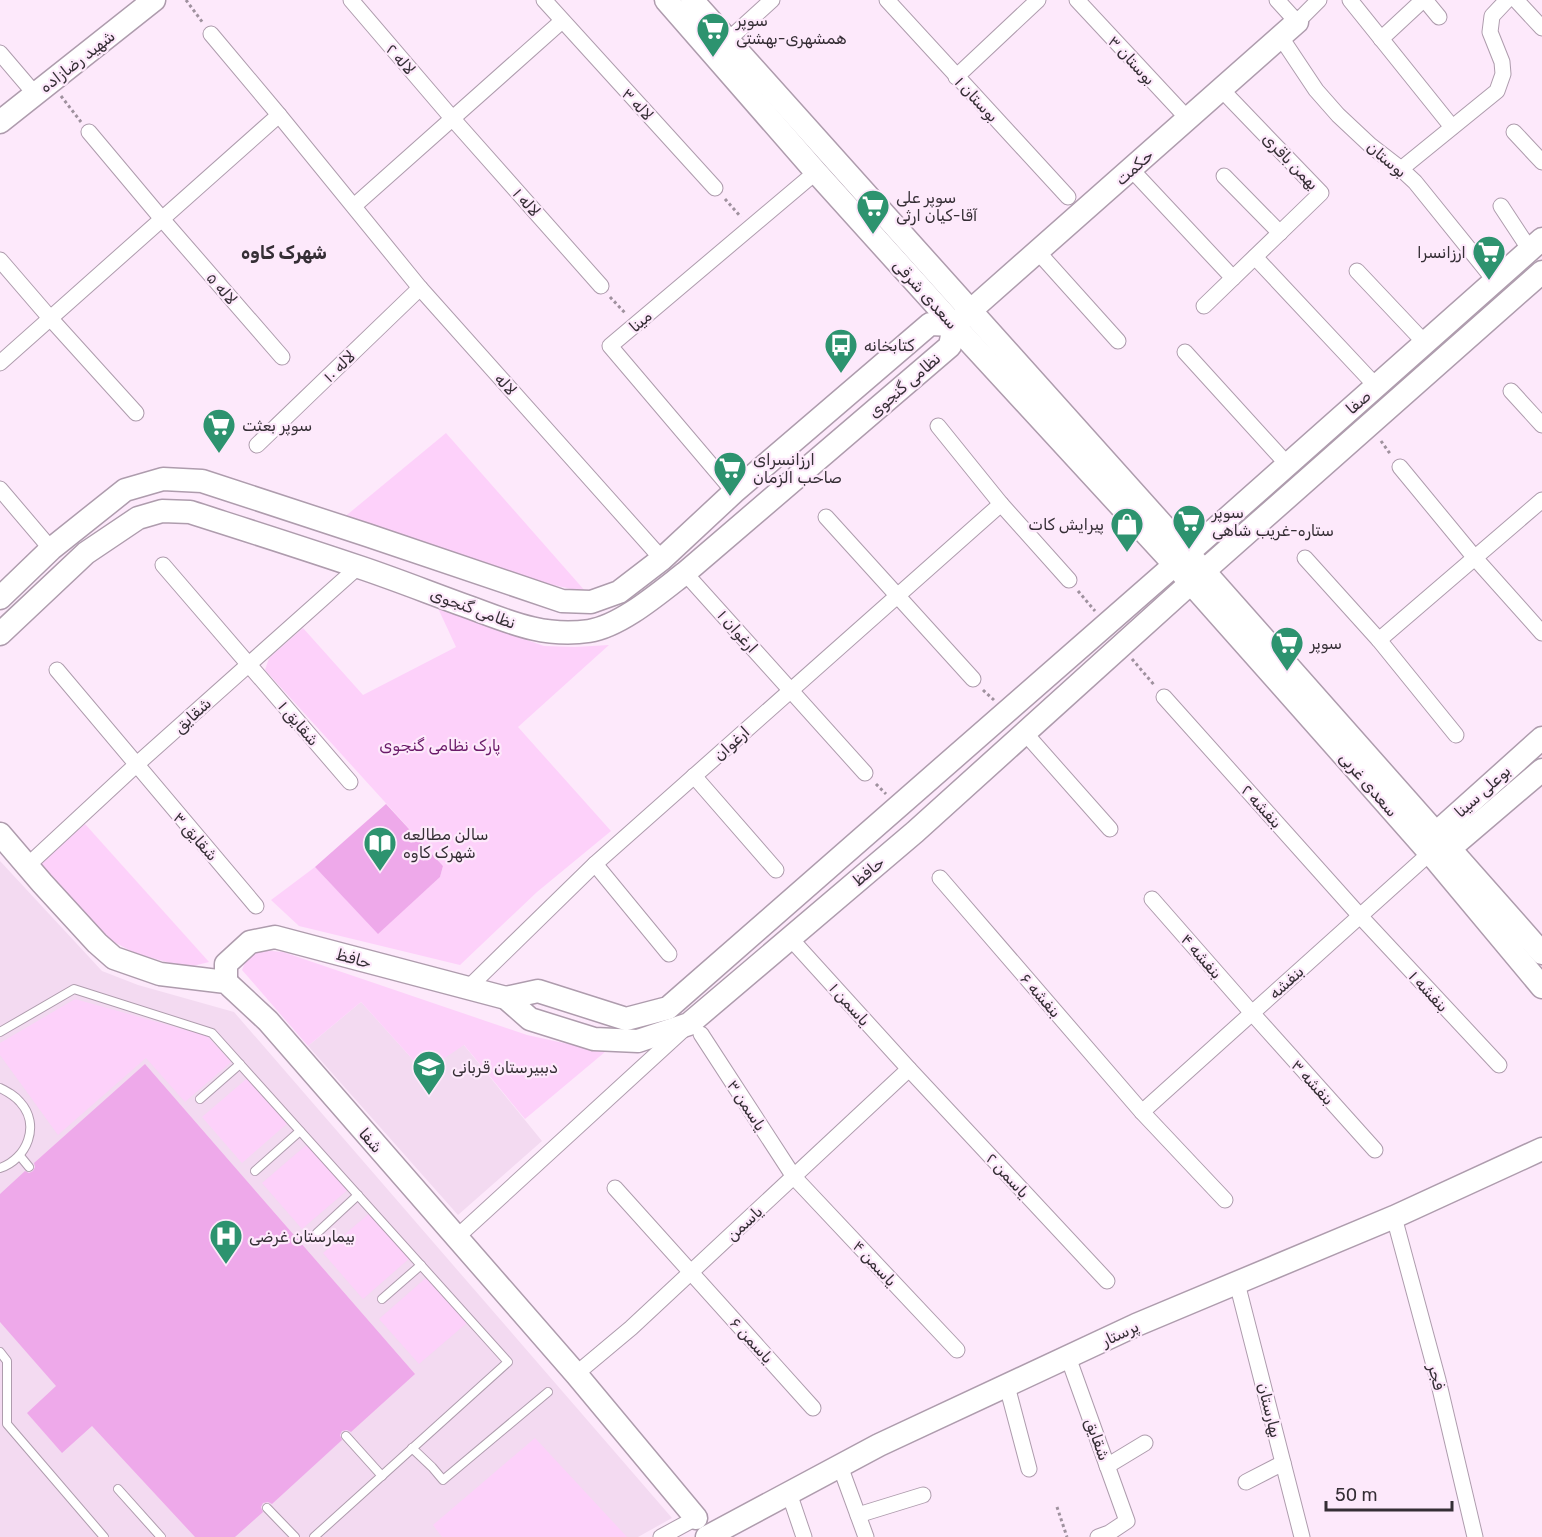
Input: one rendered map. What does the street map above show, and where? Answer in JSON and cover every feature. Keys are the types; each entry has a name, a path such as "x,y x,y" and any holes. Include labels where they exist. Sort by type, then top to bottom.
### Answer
{"street":[{"name":"لاله ۲","path":"351,0 452,118"},
{"name":"لاله ۳","path":"543,0 715,188"},
{"name":"سعدی شرقی","path":"666,0 816,172 963,318"},
{"name":"سعدی شرقی","path":"692,0 963,318 1198,578"},
{"path":"728,40 772,0"},
{"name":"بوستان ۱","path":"887,0 1068,197"},
{"path":"956,76 1038,0"},
{"name":"بوستان ۳","path":"1077,0 1188,119"},
{"name":"بوستان","path":"1277,0 1316,90 1370,145 1401,168 1495,281"},
{"path":"1288,29 1319,0"},
{"path":"1350,0 1452,127"},
{"path":"1381,39 1424,0 1439,17"},
{"path":"1401,168 1497,91 1503,74 1502,62 1490,32 1492,16 1507,0"},
{"path":"1516,0 1542,28"},
{"name":"شهید رضازاده","path":"0,122 150,1"},
{"path":"354,206 562,21"},
{"name":"حکمت","path":"963,318 1288,29"},
{"name":"لاله","path":"211,34 420,288 662,559"},
{"path":"0,53 42,89"},
{"name":"بهمن باقری","path":"1204,306 1321,193 1221,89"},
{"path":"0,363 279,115"},
{"name":"لاله ۱","path":"452,118 601,286"},
{"name":"لاله ۵","path":"89,132 282,357"},
{"path":"1514,132 1542,162"},
{"path":"1131,169 1233,278"},
{"name":"مینا","path":"734,492 610,346 816,172"},
{"path":"1224,176 1280,233"},
{"path":"1501,206 1536,244"},
{"name":"صفا","path":"1181,559 1536,244"},
{"path":"1038,252 1118,341"},
{"path":"1255,257 1376,386"},
{"path":"0,260 136,413"},
{"path":"1357,271 1425,343"},
{"name":"صفا","path":"1198,578 1542,272"},
{"name":"لاله ۱۰","path":"257,445 420,288"},
{"name":"نظامی گنجوی","path":"0,598 51,549 125,490 164,479 202,482 562,601 591,602 619,592 662,559 734,492 930,324 963,318"},
{"name":"نظامی گنجوی","path":"0,634 86,553 138,518 162,511 190,512 358,567 540,632 590,631 618,620 644,604 685,573 950,346 963,318"},
{"path":"1185,352 1287,465"},
{"path":"1511,391 1542,425"},
{"path":"938,426 1000,504 1069,580"},
{"path":"1400,467 1475,558 1542,633"},
{"path":"0,489 51,549"},
{"path":"1380,640 1542,500"},
{"name":"ارغوان","path":"468,988 595,864 1000,504"},
{"path":"826,517 973,679"},
{"path":"358,567 367,535"},
{"path":"1305,558 1380,640 1456,735"},
{"name":"حافظ","path":"506,998 538,991 626,1019 668,1008 1181,559"},
{"name":"شقایق ۱","path":"164,565 350,782"},
{"name":"شقایق","path":"27,866 136,765 358,567"},
{"name":"ارغوان ۱","path":"685,573 865,773"},
{"name":"حافظ","path":"226,982 226,964 250,942 275,937 506,998 530,1019 594,1039 638,1041 695,1029 790,938 915,832 1198,578"},
{"name":"سعدی غربی","path":"1198,578 1435,848 1542,987"},
{"name":"شقایق ۳","path":"57,670 256,906"},
{"name":"بنفشه ۲","path":"1164,697 1360,916"},
{"path":"1025,733 1110,829"},
{"name":"بوعلی سینا","path":"1435,848 1542,738"},
{"name":"بوعلی سینا","path":"1435,848 1542,770"},
{"path":"694,776 776,870"},
{"path":"0,834 114,958 160,974 226,982"},
{"name":"سعدی غربی","path":"1435,848 1542,953"},
{"name":"بنفشه","path":"1142,1112 1435,848"},
{"path":"595,864 669,954"},
{"name":"بنفشه ۶","path":"940,878 1142,1112 1225,1200"},
{"name":"بنفشه ۴","path":"1152,899 1252,1013"},
{"name":"بنفشه ۱","path":"1360,916 1499,1065"},
{"path":"768,920 790,938"},
{"name":"یاسمن ۱","path":"790,938 909,1070"},
{"name":"شفا","path":"226,982 268,1021 576,1374 702,1528"},
{"name":"بنفشه ۳","path":"1252,1013 1375,1150"},
{"path":"456,1237 695,1029"},
{"name":"یاسمن ۳","path":"695,1029 794,1177"},
{"name":"یاسمن","path":"576,1374 631,1328 909,1070"},
{"name":"یاسمن ۲","path":"909,1070 1107,1281"},
{"name":"پرستار","path":"702,1528 789,1493 879,1445 1136,1325 1394,1217 1542,1149"},
{"name":"یاسمن ۴","path":"794,1177 957,1350"},
{"name":"یاسمن ۶","path":"615,1188 813,1407"},
{"name":"فجر","path":"1394,1217 1438,1380 1475,1537"},
{"name":"بهارستان","path":"1237,1283 1302,1537"},
{"name":"شقایق","path":"1068,1357 1127,1521 1109,1533 1098,1537"},
{"path":"1007,1386 1029,1469"},
{"path":"1107,1466 1145,1443"},
{"path":"1246,1482 1283,1463"},
{"path":"840,1466 866,1537"},
{"path":"789,1493 804,1537"},
{"path":"858,1515 923,1495"},
{"path":"662,1537 702,1528"}],"lane":[{"path":"0,1032 74,989 212,1033 508,1362 314,1537"},
{"path":"200,1099 240,1064"},
{"path":"0,1088 11,1093 22,1103 28,1116 30,1130 27,1144 20,1156 9,1165 0,1168"},
{"path":"255,1171 300,1131"},
{"path":"20,1156 29,1167"},
{"path":"317,1233 358,1195"},
{"path":"382,1299 421,1265"},
{"path":"0,1352 7,1361 7,1424 104,1537"},
{"path":"412,1448 443,1480 548,1392"},
{"path":"346,1436 382,1476"},
{"path":"118,1489 161,1537"},
{"path":"267,1508 295,1537"}],"path":[{"path":"186,0 211,34"},
{"path":"42,89 89,132"},
{"path":"715,188 750,227"},
{"path":"601,286 635,325"},
{"path":"1369,425 1400,467"},
{"path":"1069,580 1106,624"},
{"path":"1121,647 1164,697"},
{"path":"973,679 1006,712"},
{"path":"865,773 898,806"},
{"path":"1057,1507 1067,1537"}],"shaded area":[{"name":"بیمارستان غرضی","path":"0,861 102,971 138,985 234,1012 672,1518 638,1537 0,1537"},
{"name":"دببیرستان قربانی","path":"361,1002 424,1072 463,1044 542,1141 458,1215 308,1046"}],"green space":[{"path":"446,433 586,592 534,581 342,519"},
{"name":"پارک نظامی گنجوی","path":"437,606 544,646 609,645 518,727 611,831 537,892 460,965 299,926 271,900 315,867 378,933 440,877 443,866 265,670 269,658 303,628 363,695 456,647"},
{"path":"85,824 209,962 193,966 170,963 135,953 110,940 38,865"},
{"path":"261,950 283,952 527,1035 605,1052 525,1119 464,1045 424,1072 361,1002 308,1046 242,970 246,960"},
{"path":"75,999 207,1036 231,1062 185,1102 146,1058 58,1135 0,1055 0,1043"},
{"path":"251,1075 290,1121 242,1163 202,1117"},
{"path":"311,1141 351,1187 302,1229 262,1183"},
{"path":"372,1211 411,1257 363,1299 323,1253"},
{"path":"428,1276 468,1322 419,1364 379,1319"},
{"path":"535,1438 627,1537 442,1537 433,1525"}],"building":[{"name":"سالن مطالعه شهرک کاوه","path":"386,804 443,866 440,877 378,934 315,867"},
{"name":"بیمارستان غرضی","path":"145,1064 415,1374 351,1432 342,1431 340,1435 342,1440 272,1504 263,1503 261,1507 263,1512 235,1537 195,1537 92,1426 62,1453 27,1413 56,1386 0,1322 0,1194 25,1171 29,1173 33,1171 34,1163"}],"place":[{"name":"سوپر همشهری-بهشتی","path":"713,58"},
{"name":"سوپر علی آقا-کیان ارثی","path":"873,235"},
{"name":"ارزانسرا","path":"1489,281"},
{"name":"کتابخانه","path":"841,374"},
{"name":"سوپر بعثت","path":"219,454"},
{"name":"ارزانسرای صاحب الزمان","path":"730,497"},
{"name":"سوپر ستاره-غریب شاهی","path":"1189,550"},
{"name":"پیرایش کات","path":"1127,553"},
{"name":"سوپر","path":"1287,672"},
{"name":"سالن مطالعه شهرک کاوه","path":"380,872"},
{"name":"دببیرستان قربانی","path":"429,1096"},
{"name":"بیمارستان غرضی","path":"226,1265"}],"district":[{"name":"شهرک کاوه","path":"284,253"}]}
